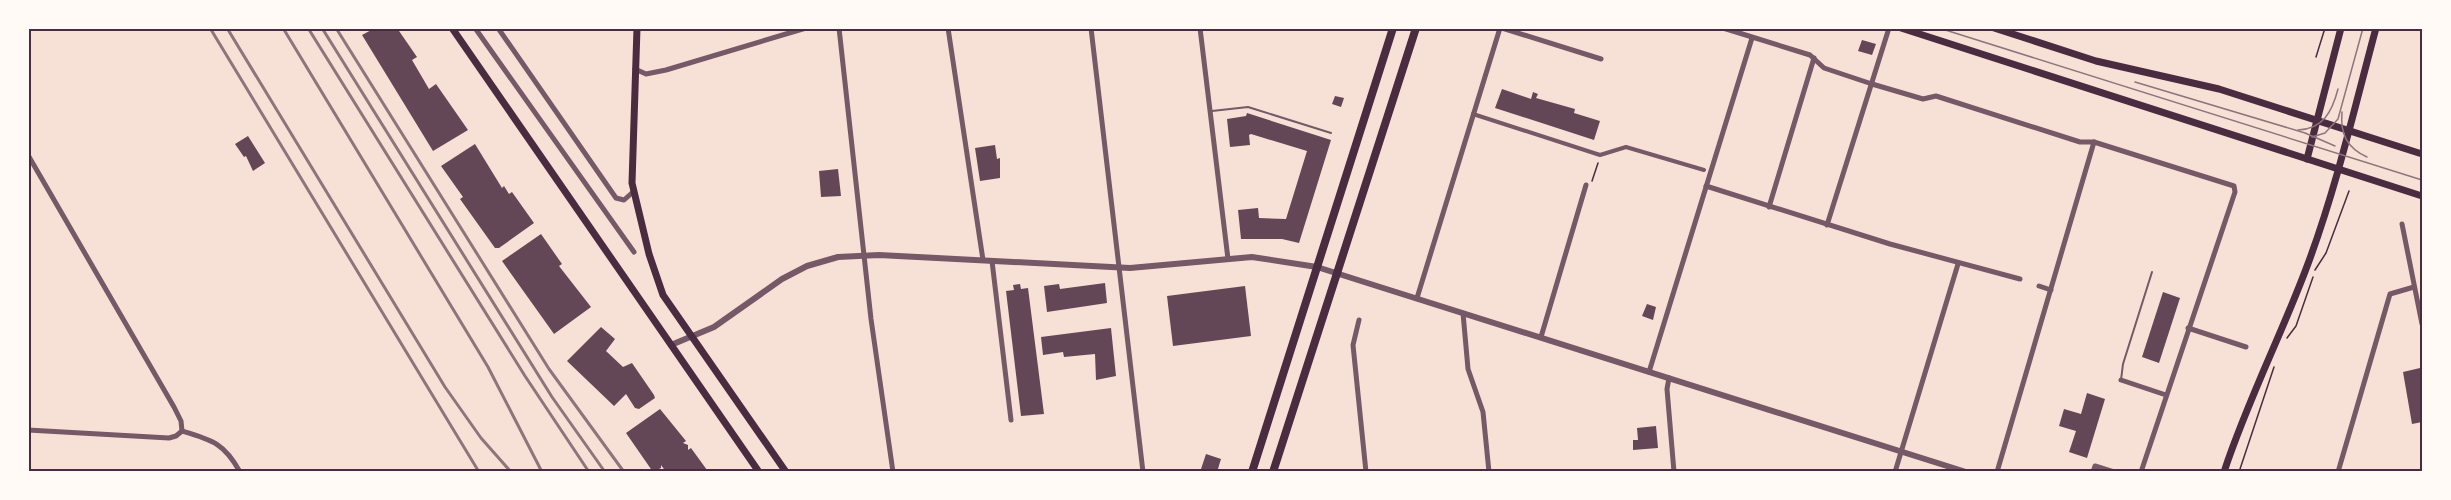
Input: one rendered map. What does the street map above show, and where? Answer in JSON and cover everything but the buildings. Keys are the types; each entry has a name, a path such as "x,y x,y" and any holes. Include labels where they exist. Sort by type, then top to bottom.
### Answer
{"main road":[{"path":"452,28 759,471"},
{"path":"637,28 631,174 633,192 660,288 786,471"},
{"path":"1252,471 1394,28"},
{"path":"1273,471 1335,273 1416,28"},
{"path":"1901,28 2422,196"},
{"path":"1994,28 2096,61 2204,85 2422,154"},
{"path":"2307,159 2341,28"},
{"path":"2224,471 2246,408 2307,266 2339,170 2376,28"}],"street":[{"path":"475,28 634,252"},
{"path":"498,28 616,198 624,200 633,192"},
{"path":"635,69 646,74 666,70 806,28"},
{"path":"839,28 863,255 893,471"},
{"path":"948,28 983,260"},
{"path":"1091,28 1143,471"},
{"path":"1200,28 1228,259"},
{"path":"1417,298 1501,28 1601,59"},
{"path":"1723,28 1814,58 1824,68 1872,84 1923,99 1936,96 2080,142 2094,142 2234,186 2235,192 2141,471"},
{"path":"1827,225 1889,28"},
{"path":"1649,372 1752,38"},
{"path":"1768,207 1814,58"},
{"path":"1473,114 1600,155 1626,147 1704,170"},
{"path":"1997,471 2021,382 2051,290 2094,142"},
{"path":"28,155 174,407 181,421 182,431"},
{"path":"1541,337 1586,185"},
{"path":"1706,186 1958,264 2020,279"},
{"path":"2402,224 2422,324"},
{"path":"671,345 714,327 782,279 807,266 838,257 863,255 1118,268 1265,258 1317,267 1966,471"},
{"path":"992,261 1011,420"},
{"path":"1895,471 1958,264"},
{"path":"2039,286 2051,290"},
{"path":"2338,471 2390,294 2414,287"},
{"path":"1462,313 1468,369 1483,412 1489,471"},
{"path":"1359,320 1353,345 1366,471"},
{"path":"2188,328 2246,347"},
{"path":"1669,378 1667,389 1674,471"},
{"path":"2121,380 2166,395"},
{"path":"28,430 169,438 182,431"},
{"path":"182,431 219,443 231,454 240,471"},
{"path":"2094,469 2114,471"}],"lane":[{"path":"1210,111 1248,107 1332,133"},
{"path":"2121,380 2123,364 2152,273"}],"path":[{"path":"2316,57 2325,28"},
{"path":"1586,185 1592,181 1600,155"},
{"path":"2284,342 2296,326 2315,270 2326,253 2349,191"},
{"path":"2239,471 2274,365"}],"tram line":[{"path":"1939,28 2422,180"},
{"path":"2312,137 2325,133 2338,119 2363,28"},
{"path":"2135,82 2305,133 2335,146"},
{"path":"2298,130 2314,126 2325,118 2333,105 2338,89"},
{"path":"2342,112 2342,127 2346,139 2354,149 2367,157"}],"railway":[{"path":"210,28 479,472"},
{"path":"227,28 445,387 481,438 511,472"},
{"path":"283,28 488,367 542,472"},
{"path":"308,28 525,376 589,472"},
{"path":"322,28 552,397 605,472"},
{"path":"336,28 549,369 624,472"}]}
